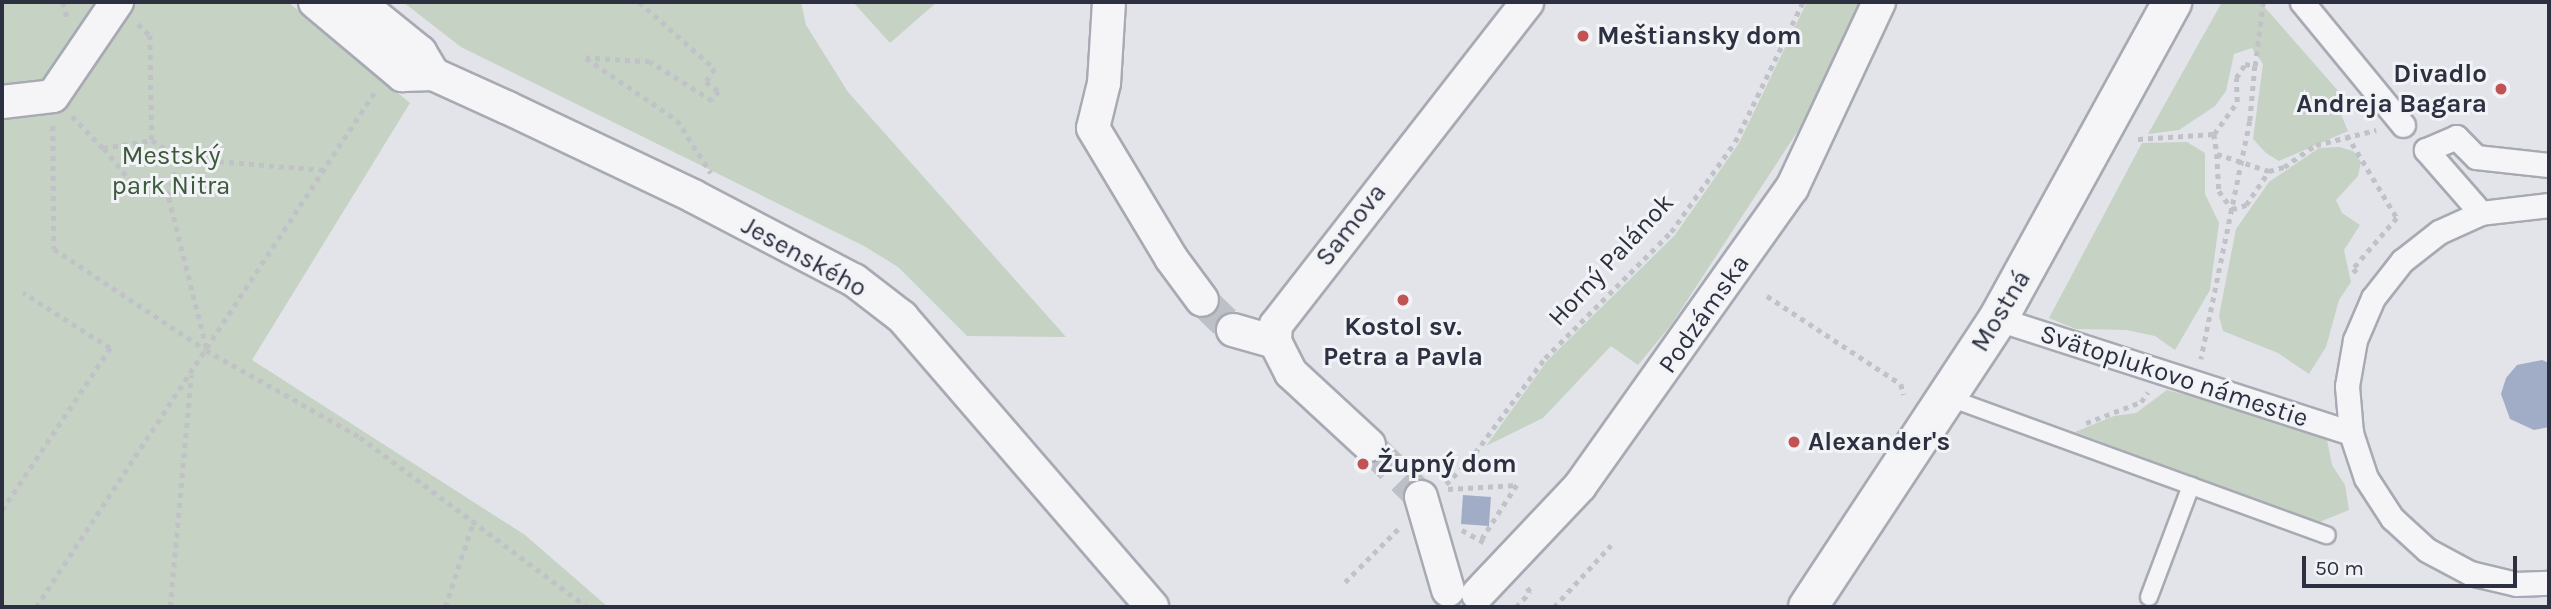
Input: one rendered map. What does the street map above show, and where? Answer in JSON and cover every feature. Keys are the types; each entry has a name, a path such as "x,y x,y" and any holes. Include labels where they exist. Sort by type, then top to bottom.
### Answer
{"street":[{"path":"2,102 52,96 117,2"},
{"name":"Jesenského","path":"315,2 417,74 693,196 854,281 902,317 1152,607"},
{"name":"Jesenského","path":"358,2 420,52 417,74"},
{"path":"1109,2 1104,83 1093,128 1171,258 1202,300"},
{"name":"Podzámska","path":"1462,599 1580,486 1675,356 1792,188 1880,2"},
{"name":"Mostná","path":"1808,607 1998,319 2172,2"},
{"path":"2302,2 2403,125"},
{"name":"Samova","path":"1275,342 1276,325 1283,311 1512,9"},
{"path":"2481,213 2426,150 2456,137 2476,157 2549,165"},
{"path":"2549,205 2481,213 2439,232 2402,261 2373,298 2355,340 2347,386 2351,433 2372,488 2392,518 2427,550 2470,573 2516,584 2549,583"},
{"name":"Svätoplukovo námestie","path":"1998,319 2197,381 2351,433"},
{"path":"1233,330 1275,342 1291,373 1369,445"},
{"path":"1431,494 1462,599"}],"lane":[{"path":"1947,397 2327,535"},
{"path":"2149,597 2191,486"}],"path":[{"path":"117,2 149,35 152,140"},
{"path":"639,2 715,69 706,82 719,91 712,101 650,62 586,58 677,120 711,169 710,178"},
{"name":"Horný Palánok","path":"1469,461 1545,358 1671,232 1735,142 1802,2"},
{"path":"2197,381 2250,121 2263,2"},
{"path":"2232,209 2219,191 2214,134 2237,102 2236,78 2245,64 2255,66"},
{"path":"36,607 380,83 417,74"},
{"path":"52,96 103,148 132,183 168,196"},
{"path":"52,96 54,248 206,349 360,437 587,607"},
{"path":"2217,154 2269,171 2284,167 2316,145 2347,135 2403,125"},
{"path":"2138,139 2214,134"},
{"path":"2347,135 2397,218 2353,270"},
{"path":"103,148 152,140 179,158 324,170"},
{"path":"179,158 168,196 206,349"},
{"path":"2232,209 2246,205 2269,171"},
{"path":"2,510 110,348 23,293"},
{"path":"1767,296 1901,384 1904,395"},
{"path":"2056,437 2140,402 2164,371"},
{"path":"170,607 191,372"},
{"path":"1431,494 1517,485 1482,539 1457,528"},
{"path":"445,607 474,520"},
{"path":"1554,607 1611,545"}],"green space":[{"name":"Mestský park Nitra","path":"2,2 288,2 410,103 252,360 525,535 608,607 2,607"},
{"path":"403,2 801,2 806,25 848,92 1066,337 967,336 898,267 864,246 461,47"},
{"path":"853,2 937,2 890,43"},
{"path":"1807,2 1862,2 1807,117 1671,325 1638,365 1611,346 1543,418 1486,446 1547,361 1675,235 1739,143"},
{"path":"2222,2 2261,3 2347,101 2337,105 2348,131 2279,161 2266,153 2253,139 2263,64 2252,48 2234,54 2226,91 2215,106 2179,130 2148,134"},
{"path":"2187,142 2205,153 2205,194 2219,223 2210,290 2175,350 2155,336 2127,330 2076,329 2049,318 2142,143"},
{"path":"2339,147 2353,151 2361,162 2358,176 2336,200 2342,213 2360,225 2344,250 2351,282 2339,300 2326,347 2309,374 2278,353 2223,331 2219,316 2236,229 2269,182 2319,148"},
{"path":"2167,390 2325,430 2332,465 2345,485 2349,510 2317,523 2075,432 2114,416 2136,413"}],"water":[{"path":"2542,360 2549,363 2549,427 2534,430 2510,419 2501,394 2506,378 2517,365"},
{"path":"1463,495 1491,497 1489,526 1461,524"}],"tunnel":[{"path":"1202,300 1233,330"},
{"path":"1369,445 1421,497"}],"place":[{"name":"Meštiansky dom","path":"1583,36"},
{"name":"Divadlo Andreja Bagara","path":"2501,89"},
{"name":"Kostol sv. Petra a Pavla","path":"1403,300"},
{"name":"Alexander's","path":"1794,442"},
{"name":"Župný dom","path":"1363,464"}]}
